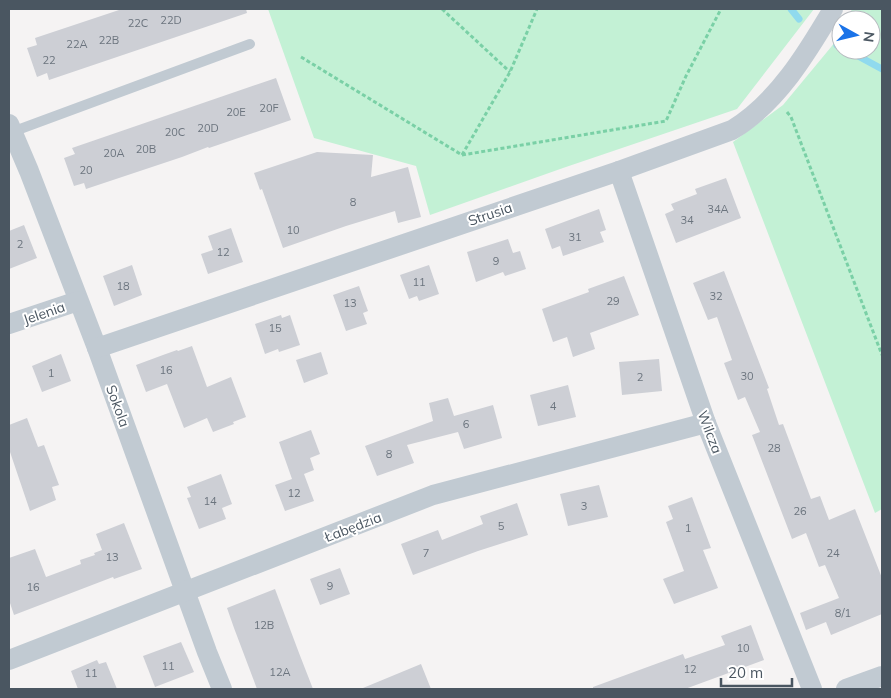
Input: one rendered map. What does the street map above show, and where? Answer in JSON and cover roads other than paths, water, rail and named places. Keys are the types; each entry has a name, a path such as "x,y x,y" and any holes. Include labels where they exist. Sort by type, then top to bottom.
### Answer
{"street":[{"name":"Strusia","path":"96,348 619,171 732,130 755,114 776,92 808,50 833,9"},
{"name":"Sokola","path":"11,128 96,348 222,689"},
{"name":"Wilcza","path":"619,171 706,423 812,689"},
{"name":"Jelenia","path":"9,324 78,301"},
{"name":"Łabędzia","path":"9,660 433,495 706,423"},
{"path":"846,689 882,676"}],"lane":[{"path":"11,128 250,44"}],"waterway":[{"path":"791,9 799,19"},
{"path":"865,60 882,69"}]}
